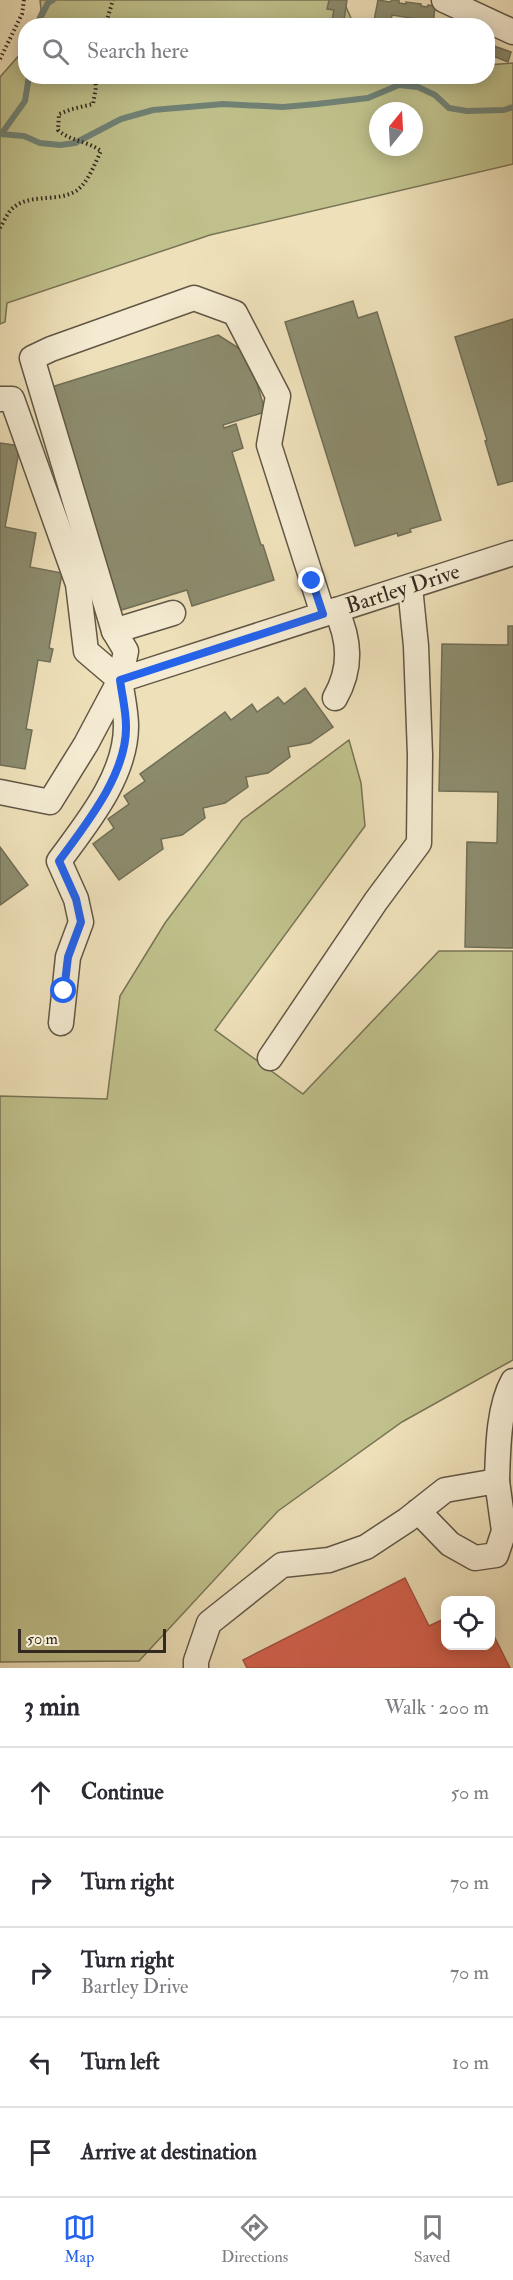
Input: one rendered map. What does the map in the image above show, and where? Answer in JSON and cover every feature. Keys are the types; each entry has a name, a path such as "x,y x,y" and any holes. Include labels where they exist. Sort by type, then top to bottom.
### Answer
{"street":[{"path":"444,0 483,18"},
{"path":"495,24 513,32"},
{"path":"0,792 50,802 86,744 120,680 126,651 114,631 32,358 51,349 194,298 235,313 278,396 268,445 329,612 343,625 348,651 344,680 335,698"},
{"path":"0,399 12,399 78,584 86,651 120,680 126,725 119,766 95,809 59,861 76,899 81,922 68,957 62,1023"},
{"name":"Bartley Drive","path":"120,680 513,553"},
{"path":"270,1058 376,900 419,843 420,745 416,646 410,587"},
{"path":"114,631 173,613"},
{"path":"418,1511 450,1544 475,1558 496,1555 504,1531 497,1481 500,1432 507,1392 513,1381"},
{"path":"196,1668 196,1661 209,1623 282,1565 329,1560 366,1547 445,1490 497,1481"}],"path":[{"path":"20,18 24,0"},
{"path":"107,18 113,0"},
{"path":"0,59 18,22"},
{"path":"0,228 11,210 31,199 63,197 78,190 90,174 101,151 90,143 66,137 58,130 59,114 93,104 94,84"}],"green space":[{"path":"40,0 343,0 351,18 38,18 41,10"},
{"path":"18,57 18,84 495,84 495,64 513,63 513,164 210,235 7,303 5,322 0,324 0,77"},
{"path":"349,740 361,783 365,826 215,1030 303,1094 439,951 513,951 513,1360 402,1422 278,1511 139,1661 0,1662 0,1096 107,1099 120,996 165,923 242,820"}],"building: Shops":[{"path":"405,1578 429,1626 441,1620 441,1650 495,1650 495,1638 510,1668 247,1668 243,1660"}],"building: Industry":[{"path":"329,0 347,0 344,18 332,18 334,10 327,9"},
{"path":"378,0 390,2 399,0 399,3 435,6 434,18 392,15 391,18 375,18"},
{"path":"495,46 511,52 508,62 495,57"},
{"path":"353,301 358,318 377,312 441,520 410,529 411,532 398,536 397,533 355,546 285,322"},
{"path":"513,319 513,481 498,485 485,441 487,440 455,337"},
{"path":"218,335 248,354 264,407 265,412 223,425 224,428 236,424 243,448 232,452 274,580 192,606 187,590 115,612 45,389"},
{"path":"0,443 20,446 5,527 36,533 30,567 62,573 49,648 53,649 50,662 38,660 26,729 32,730 25,769 0,765"},
{"path":"508,626 513,626 513,948 465,947 467,842 497,843 498,792 439,791 442,644 508,645"},
{"path":"305,688 333,727 310,743 288,747 290,757 268,773 246,777 248,787 225,803 203,808 205,818 182,835 161,839 163,849 119,880 93,844 114,828 108,819 129,804 124,796 145,781 140,774 225,712 231,720 252,704 257,712 278,697 284,704"},
{"path":"0,847 28,885 0,905"}],"waterway":[{"path":"40,18 48,3 53,0"},
{"path":"2,133 25,101 28,84"},
{"path":"0,134 24,136 40,143 60,145 75,143 121,119 153,110 223,104 283,107 317,104 368,98 399,85 418,87 435,95 449,108 467,111 504,110 513,107"}],"route":[{"path":"64,991 68,957 81,922 76,899 59,861 95,809 119,766 126,725 120,680 323,614 312,581"}]}
